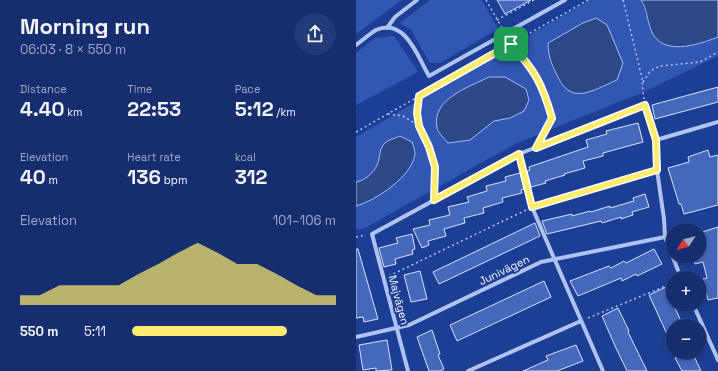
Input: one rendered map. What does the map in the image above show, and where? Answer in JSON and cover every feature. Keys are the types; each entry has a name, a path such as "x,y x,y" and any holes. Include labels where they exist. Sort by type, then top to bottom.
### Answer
{"street":[{"path":"387,28 394,17 417,0"},
{"path":"356,45 376,30 387,28 402,32 407,37 429,76 565,0"},
{"path":"372,234 519,154 645,105 656,140 657,170 665,237 678,271"},
{"path":"656,140 718,122"},
{"path":"519,154 532,207 603,371"},
{"name":"Majvägen","path":"372,234 408,371"},
{"name":"Junivägen","path":"356,337 397,329 409,325 540,262 665,237"},
{"path":"696,311 718,360"},
{"path":"468,371 581,321"}],"path":[{"path":"486,0 511,44 531,66 544,90 552,118 536,148"},
{"path":"498,20 534,0"},
{"path":"356,132 588,0"},
{"path":"623,0 643,82 645,105"},
{"path":"643,82 650,71 660,66 700,62 718,52"},
{"path":"419,96 417,113 419,126 429,147 435,167 434,200"},
{"path":"388,114 403,116 419,126"},
{"path":"384,278 532,207 657,170"},
{"path":"356,237 372,234"},
{"path":"581,321 666,286"}],"shaded area":[{"path":"356,0 402,0 356,34"},
{"path":"430,0 482,0 498,29 440,63 430,63 411,30 400,23"},
{"path":"589,0 641,0 651,30 676,46 699,44 718,37 718,56 646,91 515,144 365,228 356,230 356,137"},
{"path":"641,0 718,0 718,37 681,47 663,44 656,38 651,30 645,7"},
{"path":"596,18 607,25 623,63 617,80 590,92 575,93 568,90 562,84 556,73 551,62 548,43 583,23"},
{"path":"394,36 418,72 356,105 356,53 375,38"},
{"path":"489,77 505,77 526,89 529,100 524,111 510,118 494,121 470,140 448,143 437,128 437,118 440,109 453,95"},
{"path":"400,136 412,142 415,151 412,163 407,171 383,193 356,206 356,182 368,177 374,171 383,145 387,141"}],"building":[{"path":"497,0 531,0 505,14"},
{"path":"718,87 718,102 655,119 652,105"},
{"path":"638,123 643,142 603,153 603,156 583,161 585,168 564,174 565,175 545,181 546,183 531,187 527,171 530,170 529,167 588,147 586,140 607,134 606,131"},
{"path":"708,150 710,157 718,155 718,205 684,214 681,204 679,204 668,168 689,162 688,157"},
{"path":"520,173 524,189 521,190 522,193 502,198 503,202 483,208 484,213 464,218 465,223 444,229 446,236 428,241 429,245 422,248 413,229 430,225 429,220 450,215 448,207 469,202 467,197 487,191 486,186 506,181 505,177"},
{"path":"645,194 649,207 632,212 633,215 621,219 621,217 602,223 601,221 547,234 542,221 572,214 572,216 591,212 610,206 610,208 634,201 633,198"},
{"path":"535,223 540,236 439,284 433,272"},
{"path":"718,227 718,298 708,300 706,292 707,278 703,263 706,263 706,231"},
{"path":"412,234 415,249 412,250 413,254 395,259 396,264 384,267 379,248 398,243 396,238"},
{"path":"356,249 358,249 378,319 364,322 363,317 356,318"},
{"path":"654,249 662,264 637,276 636,274 622,281 621,278 578,296 570,281 609,266 611,268 624,261 626,263"},
{"path":"420,271 427,299 411,302 404,275"},
{"path":"544,281 551,297 457,341 450,325"},
{"path":"666,287 666,311 676,311 680,319 666,319 666,332 649,295"},
{"path":"618,308 647,371 627,371 615,346 602,316"},
{"path":"432,330 440,354 438,355 444,369 440,371 429,371 417,337"},
{"path":"387,340 392,370 376,371 376,368 363,370 359,345"},
{"path":"576,345 583,361 557,371 523,371 548,360 546,356"},
{"path":"676,359 695,359 701,371 682,371"}],"route":[{"path":"511,44 531,66 544,90 552,118 536,148 645,105 656,140 657,170 532,207 519,154 434,200 435,167 429,147 419,126 417,113 419,96 511,44"}]}
